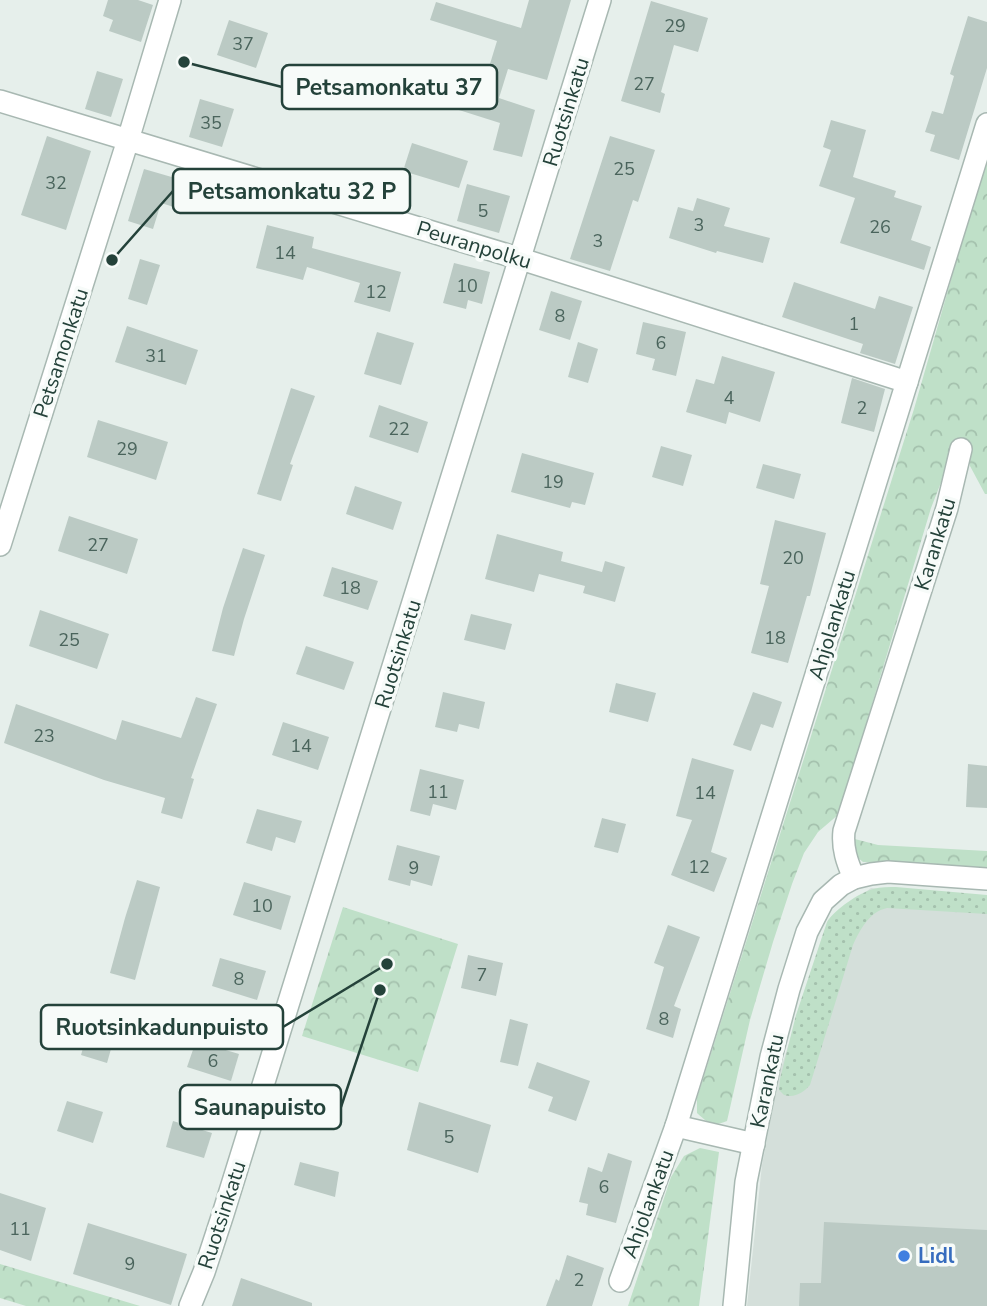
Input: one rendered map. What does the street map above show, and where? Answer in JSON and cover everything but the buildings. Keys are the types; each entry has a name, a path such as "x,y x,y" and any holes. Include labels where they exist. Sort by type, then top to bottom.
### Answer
{"street":[{"name":"Petsamonkatu","path":"0,545 170,0"},
{"name":"Ruotsinkatu","path":"190,1306 223,1214 600,0"},
{"name":"Peuranpolku","path":"0,101 521,259 906,382"},
{"name":"Ahjolankatu","path":"620,1281 676,1126 987,124"},
{"name":"Karankatu","path":"853,878 846,859 844,831 947,508 961,449"},
{"name":"Karankatu","path":"734,1306 746,1182 771,1057 807,932 823,901 853,878 871,874 888,872 987,879"},
{"name":"Ahjolankatu","path":"676,1126 754,1144"}],"shaded area":[{"path":"871,888 987,898 987,1306 747,1306 762,1165 780,1071 829,920"}],"green space":[{"path":"987,154 987,494 970,466 966,442 958,439 931,508 839,814 818,832 804,853 773,942 750,1020 727,1121 710,1123 697,1113 697,1098 914,409"},
{"path":"847,837 878,845 987,851 987,868 863,862 852,853"},
{"path":"896,887 987,895 987,914 887,908 875,913 862,928 853,945 810,1085 798,1094 784,1095 779,1090 780,1079 796,1015 827,922 841,907 861,894 876,888"},
{"path":"343,907 458,944 418,1072 302,1036"},
{"path":"700,1148 719,1152 699,1306 628,1306 671,1177 684,1156"},
{"path":"0,1264 140,1306 26,1306 0,1298"}],"place":[{"name":"Petsamonkatu 37","path":"184,62"},
{"name":"Petsamonkatu 32 P","path":"112,260"},
{"name":"Ruotsinkadunpuisto","path":"387,964"},
{"name":"Saunapuisto","path":"380,990"},
{"name":"Lidl","path":"904,1256"}]}
